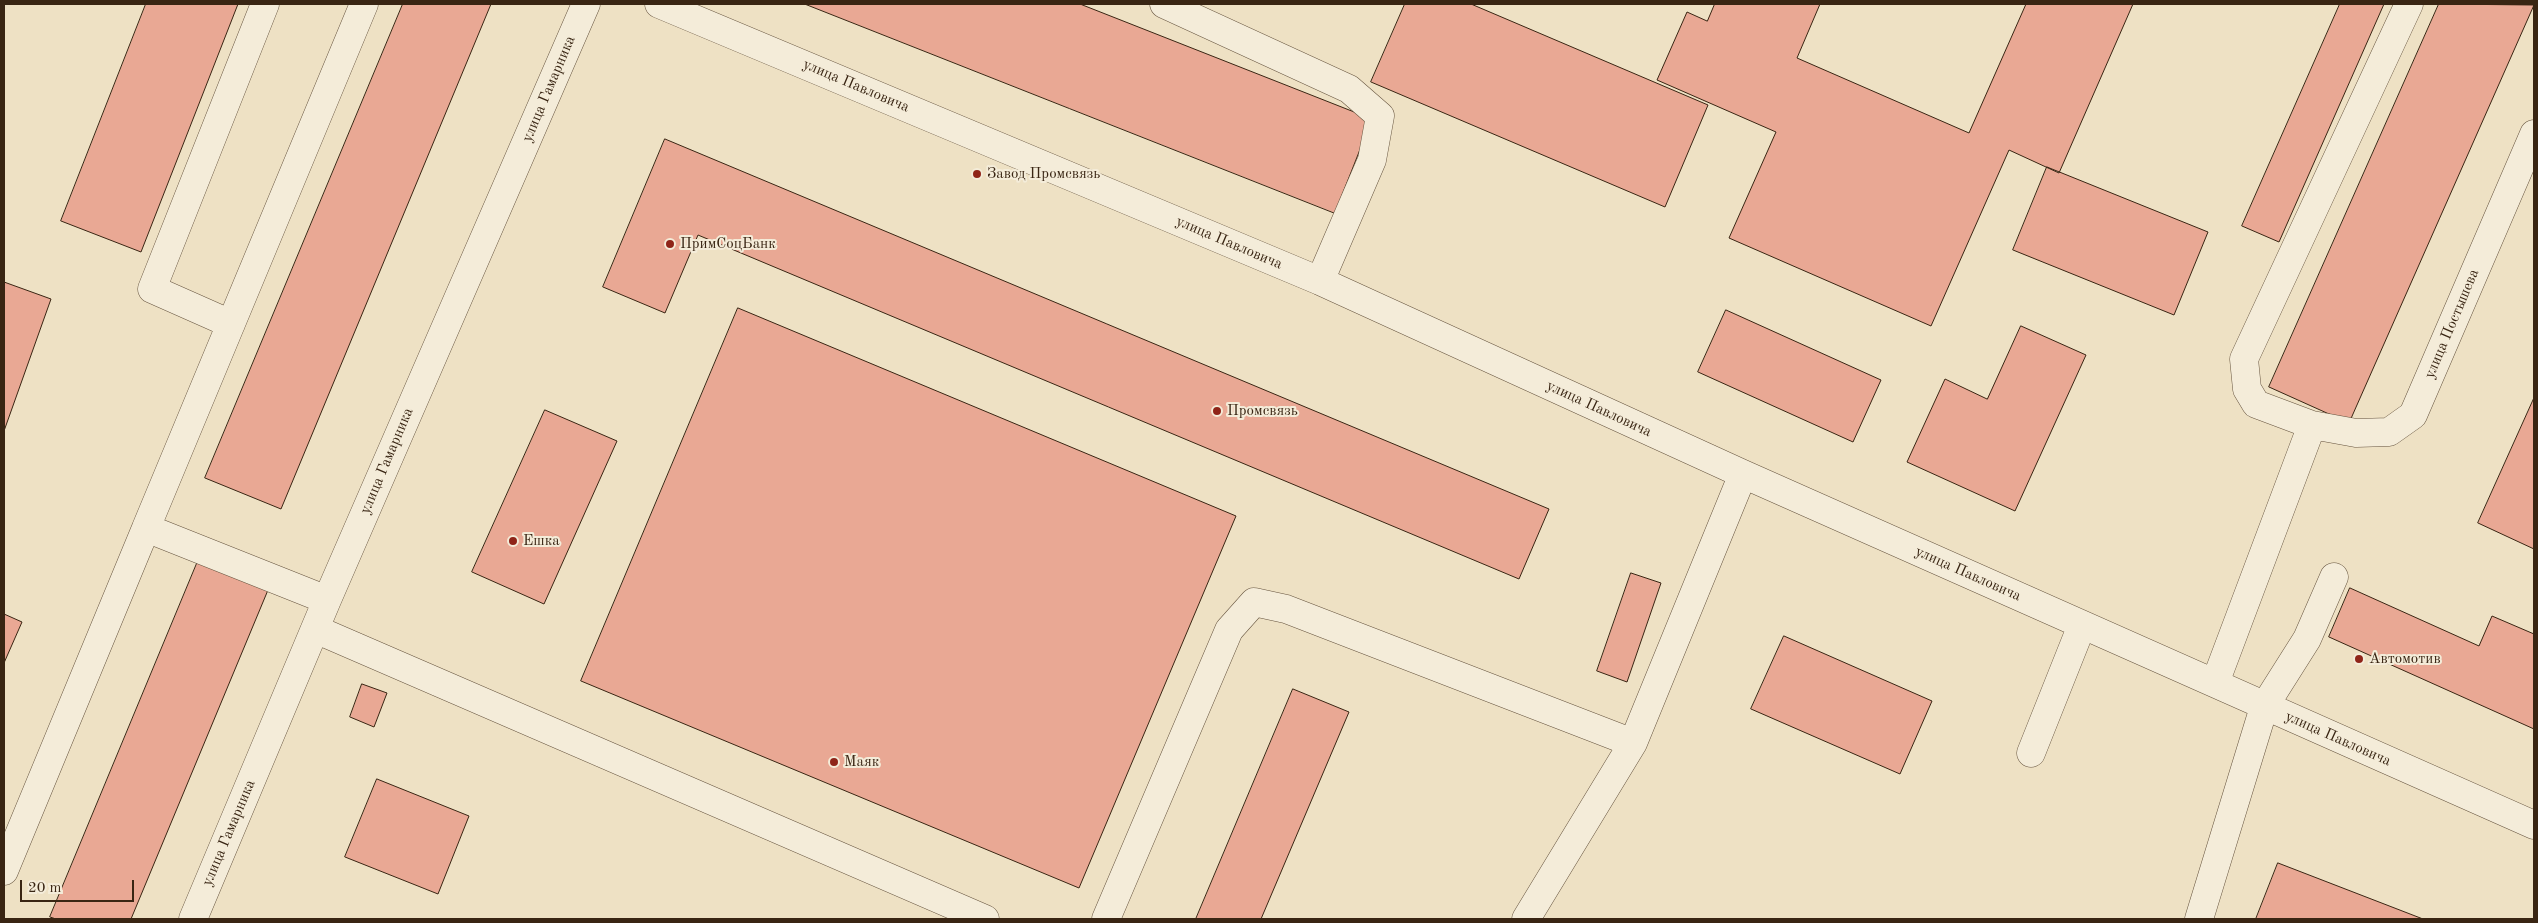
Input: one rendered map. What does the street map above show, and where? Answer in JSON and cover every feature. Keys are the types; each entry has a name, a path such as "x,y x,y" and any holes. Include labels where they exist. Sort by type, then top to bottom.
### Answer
{"street":[{"path":"231,324 152,289 265,4"},
{"path":"4,871 364,4"},
{"name":"улица Гамарника","path":"193,919 327,600 586,4"},
{"name":"улица Павловича","path":"659,4 1320,281 1743,474 2215,683 2264,707 2534,825"},
{"path":"1164,4 1349,89 1380,116 1372,160 1320,281"},
{"name":"улица Постышева","path":"2409,4 2244,359 2247,389 2256,404 2312,425 2356,433 2389,432 2412,415 2534,134"},
{"path":"2215,683 2312,425"},
{"path":"1526,919 1632,742 1743,474"},
{"path":"146,528 327,600"},
{"path":"2199,919 2264,707 2307,639 2334,576"},
{"path":"1106,919 1229,630 1254,602 1286,608 1632,742"},
{"path":"2031,752 2082,625"},
{"path":"315,629 984,919"}],"building":[{"path":"146,4 238,4 141,252 61,221"},
{"path":"403,4 491,4 281,509 205,478"},
{"path":"805,4 1080,4 1372,119 1335,213"},
{"path":"1405,4 1471,4 1708,105 1665,207 1371,82"},
{"path":"1715,4 1820,4 1797,58 1969,133 2026,4 2133,4 2059,173 2009,150 1931,326 1729,238 1776,132 1657,80 1687,12 1707,21"},
{"path":"2340,4 2384,4 2279,242 2242,226"},
{"path":"2439,4 2534,5 2349,423 2269,387"},
{"name":"Промсвязь","path":"665,139 1549,509 1519,579 698,235 665,313 603,287"},
{"path":"2047,167 2208,232 2174,315 2013,250"},
{"path":"4,282 51,299 4,431"},
{"path":"738,308 1236,516 1079,888 581,681"},
{"path":"1726,310 1881,380 1853,442 1698,372"},
{"path":"2021,326 2086,355 2015,511 1907,462 1945,379 1987,399"},
{"path":"2534,398 2534,549 2478,523"},
{"path":"545,410 617,441 544,604 472,572"},
{"path":"198,561 268,590 131,919 56,919 50,917"},
{"path":"1631,573 1661,583 1627,682 1597,671"},
{"path":"2350,588 2479,646 2492,616 2534,634 2534,729 2329,637"},
{"path":"4,614 22,622 4,663"},
{"path":"1784,636 1932,701 1900,774 1751,709"},
{"path":"362,684 387,693 374,727 350,717"},
{"path":"1293,689 1349,712 1261,919 1196,919"},
{"path":"377,779 469,816 438,894 345,857"},
{"path":"2278,863 2423,919 2256,919"}],"place":[{"name":"Завод Промсвязь","path":"977,174"},
{"name":"ПримСоцБанк","path":"670,244"},
{"name":"Промсвязь","path":"1217,411"},
{"name":"Ешка","path":"513,541"},
{"name":"Автомотив","path":"2359,659"},
{"name":"Маяк","path":"834,762"}]}
